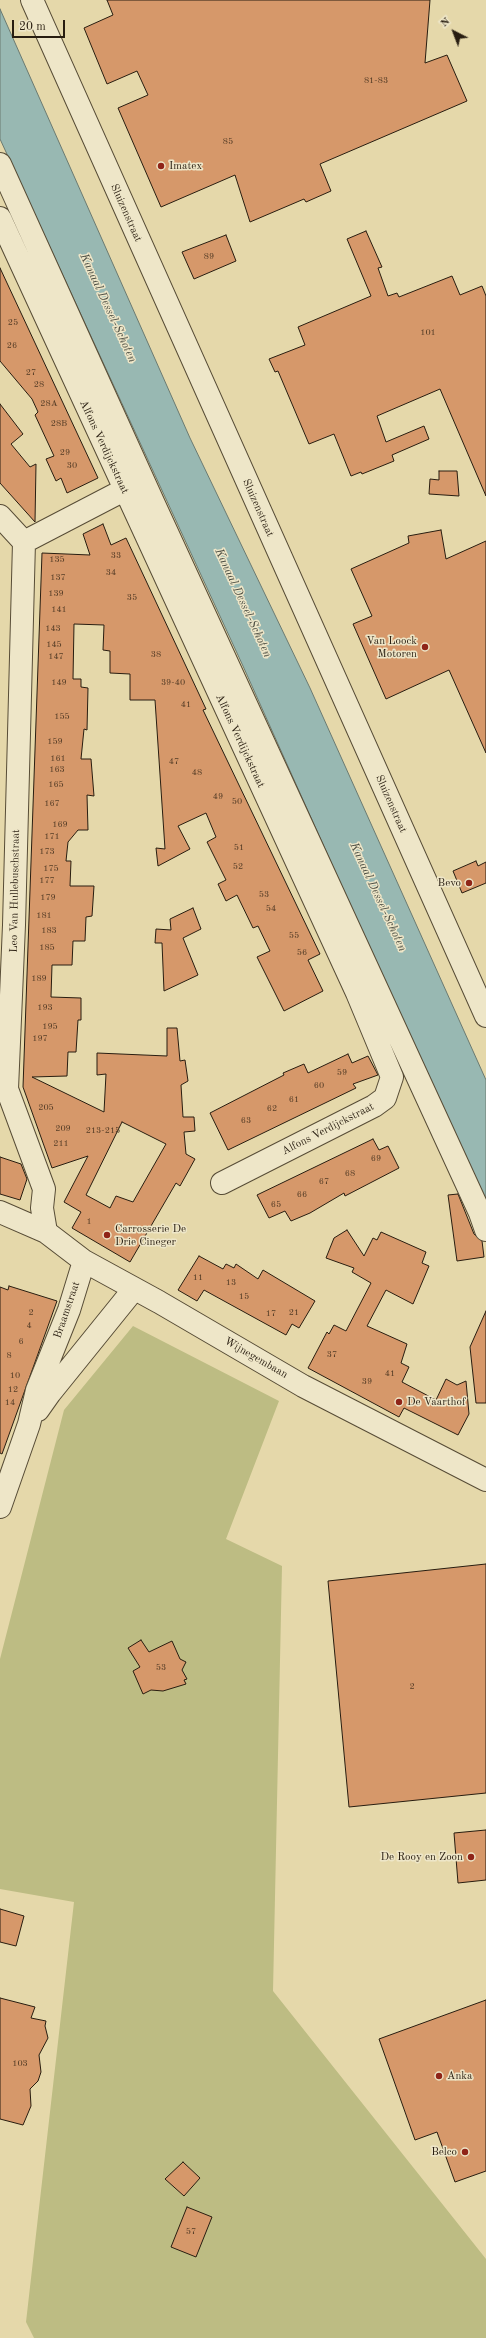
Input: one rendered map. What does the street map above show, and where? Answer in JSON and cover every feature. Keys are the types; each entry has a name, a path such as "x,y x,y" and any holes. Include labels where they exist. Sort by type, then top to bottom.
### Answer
{"street":[{"name":"Sluizenstraat","path":"32,0 486,1016"},
{"path":"0,164 154,504 480,1213 486,1230"},
{"name":"Alfons Verdijckstraat","path":"0,218 357,993 392,1077 385,1098 374,1106 222,1183"},
{"path":"0,516 24,542 124,490"},
{"name":"Leo Van Hullebuschstraat","path":"24,542 14,925 3,1089 44,1189 42,1208 46,1232"},
{"name":"Wijnegembaan","path":"0,1212 46,1232 84,1262 303,1386 482,1471"},
{"name":"Braamstraat","path":"0,1507 28,1424 37,1390 70,1310 84,1262"},
{"name":"Braamstraat","path":"28,1424 50,1393 134,1289"},
{"path":"49,1359 69,1370"}],"shaded area":[{"path":"133,1326 279,1401 226,1539 282,1566 273,1991 486,2259 486,2338 34,2338 26,2322 74,1902 0,1889 0,1659 64,1410"}],"water":[{"name":"Kanaal Dessel-Schoten","path":"0,9 190,438 310,688 486,1080 486,1208 243,666 0,139"}],"building":[{"path":"107,0 430,0 425,63 447,55 467,101 320,164 331,191 306,202 304,199 250,222 235,175 161,207 118,108 148,95 137,71 107,84 84,28 113,15"},
{"path":"366,231 382,267 378,268 388,296 397,293 399,297 452,276 460,295 482,286 486,296 486,496 440,389 377,416 386,442 424,426 429,439 392,455 394,461 362,474 361,472 351,476 334,434 309,444 278,371 275,372 269,359 305,345 298,327 371,296 347,239"},
{"path":"226,235 236,261 194,279 182,252"},
{"path":"0,268 98,478 67,493 61,478 56,481 46,459 54,456 35,415 38,412 32,399 0,361"},
{"path":"0,404 23,434 11,444 30,467 36,464 35,522 0,483"},
{"path":"439,471 457,471 459,496 429,494 430,479 439,480"},
{"path":"103,524 111,545 126,538 206,709 203,710 320,954 308,960 323,991 284,1011 257,957 270,951 258,926 253,928 237,895 226,901 218,884 226,880 207,842 216,837 206,813 178,826 190,849 158,866 156,848 165,849 155,700 130,700 130,674 110,673 110,651 103,650 104,625 74,624 73,679 81,679 81,687 88,688 87,730 84,729 81,759 91,759 94,796 87,795 88,830 78,830 68,842 66,861 71,861 70,886 94,886 92,916 86,917 85,941 73,941 72,965 52,965 51,997 81,998 81,1020 78,1020 76,1052 68,1052 67,1076 32,1077 104,1112 106,1074 97,1075 97,1053 167,1056 167,1028 177,1028 180,1061 185,1060 188,1081 181,1085 183,1117 194,1117 195,1131 184,1132 186,1154 195,1159 180,1186 176,1183 130,1262 72,1228 81,1212 64,1202 88,1156 52,1168 23,1087 42,553 90,555 83,534","holes":["122,1122 166,1144 133,1202 116,1196 110,1208 86,1195"]},
{"name":"Van Loock Motoren","path":"441,530 446,559 486,541 486,753 449,670 386,699 353,624 372,616 351,569 409,543 408,536"},
{"path":"476,861 478,866 486,862 486,883 462,893 453,871"},
{"path":"193,908 201,929 183,938 198,975 164,991 162,943 155,943 156,929 171,930 170,919"},
{"path":"348,1054 352,1063 368,1056 378,1075 353,1084 356,1088 228,1150 210,1113 284,1075 283,1073 304,1064 308,1073"},
{"path":"373,1139 379,1150 388,1146 399,1168 345,1196 344,1193 310,1213 291,1221 285,1211 269,1218 257,1195"},
{"path":"0,1157 21,1164 27,1179 20,1200 0,1194"},
{"path":"458,1194 474,1234 482,1241 484,1257 457,1261 448,1195"},
{"path":"347,1230 364,1256 373,1238 377,1240 381,1232 426,1252 422,1263 429,1266 413,1304 386,1290 367,1326 407,1344 401,1363 409,1367 402,1382 436,1400 446,1379 457,1385 466,1381 469,1414 458,1435 404,1408 399,1417 308,1368 327,1332 329,1334 334,1325 346,1331 371,1283 352,1272 354,1268 326,1258 334,1238"},
{"path":"199,1256 223,1269 226,1264 234,1268 236,1264 258,1279 263,1270 315,1301 299,1328 292,1324 286,1335 204,1290 197,1301 178,1290"},
{"path":"9,1286 57,1301 2,1454 0,1453 0,1287 8,1290"},
{"path":"486,1311 486,1403 476,1403 470,1347"},
{"path":"486,1564 486,1793 349,1807 328,1581"},
{"path":"141,1640 149,1652 172,1641 180,1659 186,1662 182,1670 187,1679 184,1680 186,1684 163,1691 151,1690 143,1694 133,1671 140,1667 128,1648"},
{"name":"De Rooy en Zoon","path":"486,1830 486,1880 458,1883 454,1833"},
{"path":"0,1909 24,1916 16,1946 0,1942"},
{"path":"0,1998 35,2007 31,2018 46,2021 45,2026 48,2038 39,2055 41,2072 38,2081 30,2089 31,2106 23,2125 0,2119"},
{"name":"Anka","path":"486,2000 486,2171 455,2182 437,2132 415,2140 379,2039"},
{"path":"183,2162 200,2178 184,2196 165,2179"},
{"path":"187,2207 212,2217 196,2257 171,2247"}],"place":[{"name":"Imatex","path":"161,166"},
{"name":"Van Loock Motoren","path":"425,647"},
{"name":"Bevo","path":"469,883"},
{"name":"Carrosserie De Drie Cineger","path":"107,1235"},
{"name":"De Vaarthof","path":"399,1402"},
{"name":"De Rooy en Zoon","path":"471,1857"},
{"name":"Anka","path":"439,2076"},
{"name":"Belco","path":"465,2152"}]}
